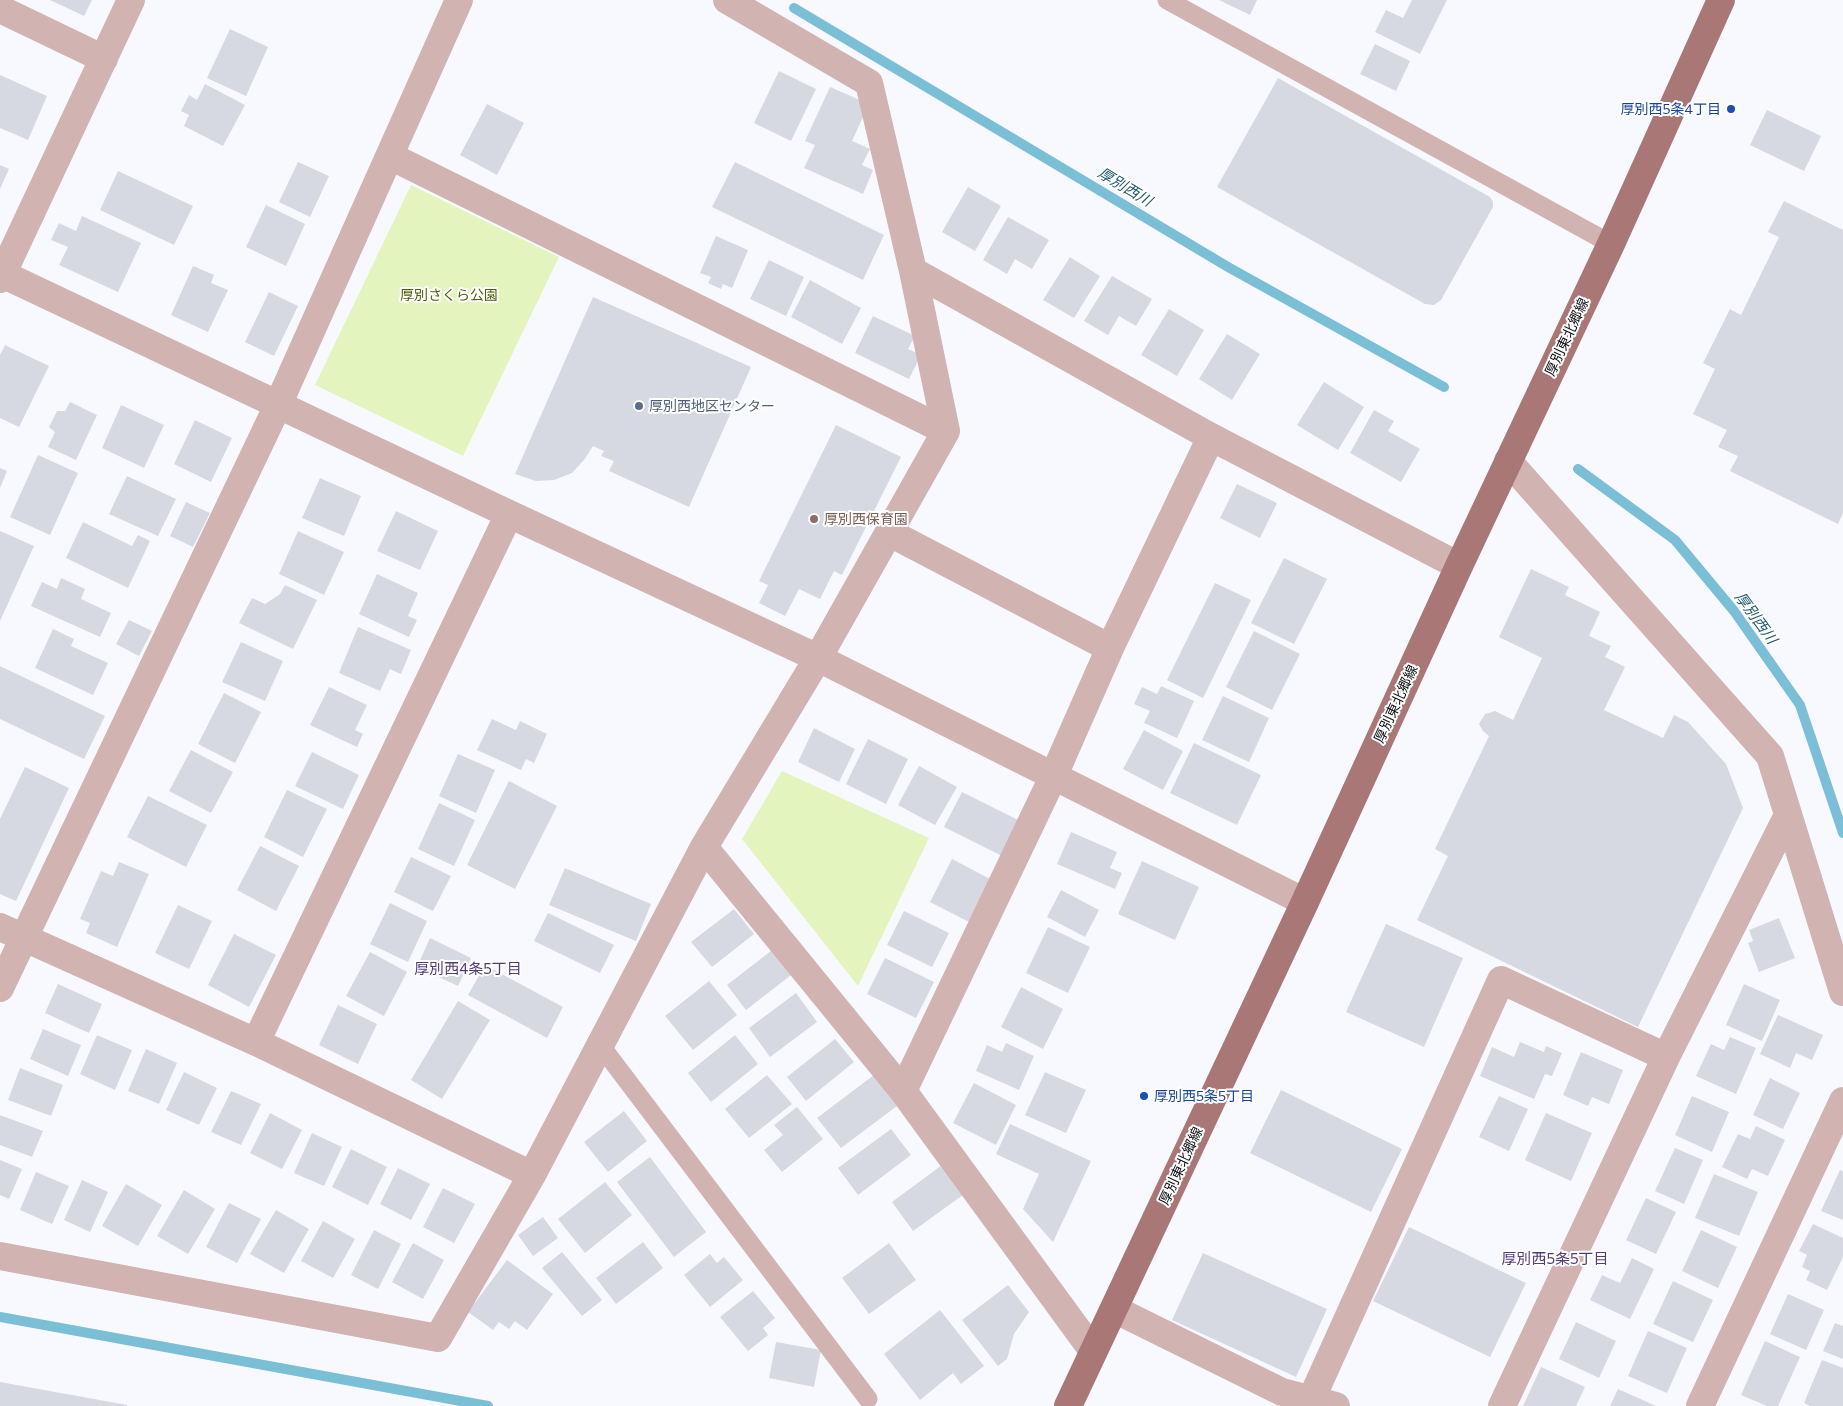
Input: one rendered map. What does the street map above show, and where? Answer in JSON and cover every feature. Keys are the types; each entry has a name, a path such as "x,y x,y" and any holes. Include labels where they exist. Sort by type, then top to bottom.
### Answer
{"main road":[{"name":"厚別東北郷線","path":"1068,1406 1611,244 1721,0"}],"street":[{"path":"132,0 1,275 818,658 1305,902"},
{"path":"0,988 12,933 278,405 460,0"},
{"path":"0,1256 438,1338 532,1175 704,847 818,658 946,431 913,271 869,83 762,9 727,0"},
{"path":"0,8 104,59"},
{"path":"390,156 946,431"},
{"path":"913,271 1211,437 1460,566"},
{"path":"903,1091 1054,776 1110,648 1211,437"},
{"path":"1508,461 1770,756 1843,992"},
{"path":"256,1042 509,514"},
{"path":"890,533 1110,648"},
{"path":"1502,1406 1666,1058 1788,814"},
{"path":"704,847 903,1091 1093,1351"},
{"path":"12,933 256,1042 532,1175"},
{"path":"1114,1309 1282,1392 1323,1403 1501,980 1666,1058"},
{"path":"1700,1406 1843,1101"}],"lane":[{"path":"1167,0 1611,244"},
{"path":"601,1046 868,1399"}],"green space":[{"name":"厚別さくら公園","path":"411,185 559,257 463,456 315,385"},
{"path":"782,771 929,838 858,986 742,839"}],"building":[{"path":"50,0 92,0 84,16"},
{"path":"1219,0 1257,0 1250,15"},
{"path":"1412,0 1447,0 1420,54 1375,32 1386,10 1403,18"},
{"path":"230,29 268,47 246,96 207,78"},
{"path":"1375,44 1410,61 1396,91 1360,74"},
{"path":"779,71 816,89 791,141 754,123"},
{"path":"0,75 47,96 28,140 0,128"},
{"path":"1278,78 1490,197 1493,207 1441,300 1434,305 1425,304 1217,187"},
{"path":"205,84 245,105 223,146 184,126 189,115 181,111 189,95 197,100"},
{"path":"830,87 869,104 852,141 870,149 862,165 873,170 863,194 804,168 815,145 805,141"},
{"path":"487,104 524,123 497,175 460,155"},
{"path":"1767,110 1821,136 1804,171 1750,145"},
{"path":"298,162 329,176 310,217 279,202"},
{"path":"735,162 884,235 863,280 712,207"},
{"path":"0,165 9,169 0,189"},
{"path":"118,171 193,206 174,245 100,210"},
{"path":"968,187 1001,206 975,251 942,232"},
{"path":"1784,201 1843,230 1843,513 1838,524 1730,471 1738,456 1718,447 1727,430 1693,414 1715,369 1703,363 1730,309 1741,315 1779,237 1768,232"},
{"path":"266,205 305,224 286,266 246,247"},
{"path":"82,216 141,243 118,292 59,265 68,247 51,240 59,223 76,231"},
{"path":"1008,217 1049,240 1032,269 1015,259 1007,274 983,260"},
{"path":"716,236 748,250 732,288 723,284 721,289 708,283 711,277 700,273"},
{"path":"1070,257 1100,276 1074,318 1043,300"},
{"path":"769,260 804,277 786,316 750,299"},
{"path":"193,266 214,275 211,283 228,290 208,332 171,315"},
{"path":"1112,276 1152,299 1136,326 1119,316 1108,335 1084,321"},
{"path":"810,280 861,308 842,344 791,317"},
{"path":"269,292 298,306 274,356 245,342"},
{"name":"厚別西地区センター","path":"593,297 751,367 689,507 609,471 614,461 601,456 604,451 593,446 572,473 554,480 536,481 515,474"},
{"path":"1169,309 1204,330 1177,376 1141,355"},
{"path":"873,316 915,336 908,349 921,355 909,379 855,353"},
{"path":"1227,334 1260,354 1232,400 1199,379"},
{"path":"5,345 49,366 19,427 0,418 0,355"},
{"path":"1324,382 1364,407 1338,450 1297,425"},
{"path":"70,402 97,415 76,460 48,447 55,432 49,427 57,411 65,411"},
{"path":"121,405 164,425 144,468 102,448"},
{"path":"1374,410 1394,421 1388,431 1420,449 1401,482 1350,453"},
{"path":"195,420 232,438 211,482 174,464"},
{"path":"836,425 901,457 842,575 834,571 820,599 799,589 785,616 759,603 768,585 759,581"},
{"path":"38,455 78,473 50,535 10,517"},
{"path":"0,468 7,471 0,488"},
{"path":"127,476 176,499 158,536 109,514"},
{"path":"320,478 361,496 344,536 302,518"},
{"path":"1237,484 1277,503 1260,538 1220,518"},
{"path":"186,502 210,513 193,547 170,536"},
{"path":"396,511 438,531 420,570 377,551"},
{"path":"83,522 132,546 138,535 150,541 128,588 66,558"},
{"path":"0,531 34,546 0,621"},
{"path":"298,531 344,552 324,595 279,574"},
{"path":"1284,558 1327,579 1294,644 1251,623"},
{"path":"1531,569 1569,587 1565,595 1600,612 1589,636 1611,646 1605,657 1625,667 1604,710 1663,738 1674,715 1688,722 1726,764 1743,808 1638,1027 1417,920 1448,856 1435,849 1489,736 1479,724 1485,714 1495,711 1513,720 1542,658 1499,637"},
{"path":"377,574 418,593 408,616 417,620 409,637 359,614"},
{"path":"61,578 85,589 81,599 111,613 100,637 31,606 42,582 57,589"},
{"path":"1215,583 1251,600 1203,698 1167,680"},
{"path":"285,585 317,600 293,649 239,623 252,598 265,604 280,594"},
{"path":"129,620 152,631 139,656 116,644"},
{"path":"358,627 411,650 401,674 390,669 380,691 339,673"},
{"path":"53,629 74,639 71,646 108,663 93,695 35,668"},
{"path":"1254,631 1300,654 1272,710 1226,687"},
{"path":"241,642 283,661 265,701 222,682"},
{"path":"0,666 105,716 84,759 0,719"},
{"path":"1161,686 1194,701 1177,738 1144,723 1150,711 1134,704 1142,687 1157,694"},
{"path":"329,687 367,705 355,730 363,734 357,747 310,725"},
{"path":"224,693 261,712 235,763 198,744"},
{"path":"1223,696 1269,718 1249,762 1202,740"},
{"path":"492,719 516,730 520,721 547,734 534,763 526,759 521,770 477,750"},
{"path":"814,728 855,749 839,782 798,762"},
{"path":"1144,730 1183,751 1163,790 1123,769"},
{"path":"868,739 908,759 886,804 846,784"},
{"path":"1194,743 1261,775 1237,825 1170,793"},
{"path":"191,750 233,772 211,813 169,791"},
{"path":"312,752 359,775 343,809 295,786"},
{"path":"458,754 495,770 476,813 439,796"},
{"path":"919,766 957,787 935,825 898,805"},
{"path":"25,767 69,788 16,901 0,894 0,819"},
{"path":"509,781 557,806 515,889 467,865"},
{"path":"287,790 327,809 303,857 264,837"},
{"path":"962,792 1022,822 1004,857 944,827"},
{"path":"148,796 207,825 186,867 127,837"},
{"path":"439,803 475,820 454,866 418,849"},
{"path":"1071,832 1117,852 1110,868 1122,873 1115,889 1057,864"},
{"path":"260,846 299,866 276,911 237,890"},
{"path":"411,857 451,876 433,911 394,892"},
{"path":"952,859 992,880 969,922 930,902"},
{"path":"1142,861 1199,887 1175,940 1118,914"},
{"path":"119,862 149,874 117,947 86,933 90,923 80,919 101,871 113,876"},
{"path":"565,868 651,904 636,941 549,905"},
{"path":"1061,890 1099,910 1085,937 1047,917"},
{"path":"390,903 427,921 408,962 370,944"},
{"path":"178,905 212,921 189,969 155,953"},
{"path":"734,909 754,934 712,967 691,942"},
{"path":"904,911 949,933 932,967 887,945"},
{"path":"548,913 614,945 600,973 534,941"},
{"path":"1779,918 1795,958 1759,972 1748,943 1753,941 1749,930"},
{"path":"1386,924 1463,958 1424,1047 1346,1012"},
{"path":"1048,927 1090,947 1068,993 1026,973"},
{"path":"234,934 276,955 249,1007 208,985"},
{"path":"430,938 471,958 458,986 417,967"},
{"path":"776,947 795,972 746,1010 727,985"},
{"path":"370,952 407,972 384,1016 346,996"},
{"path":"885,958 934,982 916,1018 867,994"},
{"path":"485,965 563,1007 547,1038 468,995"},
{"path":"709,981 737,1015 693,1050 665,1016"},
{"path":"58,984 102,1004 89,1033 45,1013"},
{"path":"1744,984 1780,1000 1762,1041 1726,1025"},
{"path":"1021,987 1063,1009 1043,1049 1001,1027"},
{"path":"796,993 817,1022 770,1057 749,1028"},
{"path":"458,1001 490,1020 442,1099 411,1080"},
{"path":"338,1005 377,1024 358,1064 319,1045"},
{"path":"1778,1015 1823,1035 1812,1060 1796,1053 1790,1068 1760,1054"},
{"path":"43,1029 81,1045 68,1076 30,1059"},
{"path":"97,1035 132,1050 115,1090 80,1074"},
{"path":"735,1035 758,1064 711,1102 688,1073"},
{"path":"1730,1037 1756,1048 1736,1094 1696,1076 1711,1044 1724,1050"},
{"path":"835,1039 854,1062 806,1101 787,1077"},
{"path":"1520,1042 1544,1052 1546,1046 1562,1053 1552,1076 1545,1074 1534,1099 1480,1076 1492,1047 1514,1057"},
{"path":"1006,1043 1034,1056 1019,1090 976,1071 987,1045 1002,1052"},
{"path":"146,1049 177,1063 159,1104 128,1091"},
{"path":"1581,1052 1623,1070 1609,1104 1592,1097 1588,1106 1563,1095"},
{"path":"20,1068 63,1085 51,1116 8,1100"},
{"path":"184,1072 217,1088 199,1125 166,1110"},
{"path":"1045,1072 1086,1090 1066,1133 1025,1115"},
{"path":"767,1075 792,1104 749,1138 725,1109"},
{"path":"874,1075 897,1106 841,1148 817,1118"},
{"path":"1770,1078 1800,1093 1783,1129 1753,1115"},
{"path":"974,1083 1016,1105 996,1145 953,1123"},
{"path":"1281,1090 1402,1149 1371,1212 1250,1153"},
{"path":"231,1091 261,1104 241,1145 211,1132"},
{"path":"1499,1096 1528,1109 1509,1151 1479,1137"},
{"path":"1692,1096 1729,1112 1712,1152 1675,1135"},
{"path":"797,1107 823,1139 782,1172 764,1150 783,1135 774,1125"},
{"path":"624,1111 647,1141 608,1172 584,1142"},
{"path":"270,1113 302,1130 282,1169 250,1153"},
{"path":"1546,1113 1592,1133 1571,1181 1525,1160"},
{"path":"0,1115 43,1131 32,1157 0,1145"},
{"path":"1010,1124 1091,1161 1053,1242 1023,1209 1039,1174 996,1154"},
{"path":"1756,1126 1785,1140 1768,1176 1752,1169 1747,1179 1722,1167 1738,1134 1750,1139"},
{"path":"891,1129 911,1155 858,1195 838,1168"},
{"path":"312,1133 342,1147 324,1186 294,1173"},
{"path":"1675,1148 1703,1160 1684,1204 1655,1191"},
{"path":"351,1149 387,1167 368,1205 332,1187"},
{"path":"650,1157 706,1232 674,1257 617,1182"},
{"path":"0,1160 22,1169 9,1199 0,1195"},
{"path":"942,1165 963,1195 913,1231 892,1202"},
{"path":"398,1168 430,1184 411,1220 380,1204"},
{"path":"1840,1170 1843,1172 1843,1220 1821,1211"},
{"path":"36,1172 69,1186 52,1224 20,1210"},
{"path":"1714,1174 1758,1192 1739,1236 1695,1218"},
{"path":"82,1180 108,1192 90,1232 64,1220"},
{"path":"605,1182 632,1215 585,1253 558,1219"},
{"path":"126,1184 162,1205 138,1246 102,1226"},
{"path":"443,1188 475,1204 454,1243 423,1227"},
{"path":"184,1190 215,1209 188,1254 157,1236"},
{"path":"1646,1198 1676,1212 1656,1254 1626,1240"},
{"path":"229,1203 261,1219 237,1263 206,1247"},
{"path":"276,1210 309,1229 284,1273 250,1254"},
{"path":"543,1217 558,1238 533,1256 518,1235"},
{"path":"323,1221 355,1239 333,1278 301,1261"},
{"path":"1813,1224 1843,1238 1843,1257 1827,1290 1806,1280 1810,1271 1802,1267 1807,1255 1799,1251"},
{"path":"1409,1227 1526,1283 1490,1357 1373,1301"},
{"path":"374,1230 401,1244 378,1289 351,1275"},
{"path":"1701,1230 1737,1247 1718,1288 1682,1271"},
{"path":"643,1242 663,1268 616,1304 596,1278"},
{"path":"413,1243 444,1260 423,1299 392,1282"},
{"path":"889,1243 916,1280 869,1314 842,1278"},
{"path":"562,1252 602,1300 582,1316 542,1268"},
{"path":"1203,1253 1327,1309 1296,1377 1172,1320"},
{"path":"710,1254 717,1263 724,1257 743,1280 710,1307 684,1275"},
{"path":"1632,1258 1654,1269 1630,1319 1590,1300 1602,1275 1620,1283"},
{"path":"507,1260 553,1294 527,1330 515,1321 509,1329 499,1322 493,1330 468,1312"},
{"path":"1673,1281 1713,1300 1693,1342 1653,1324"},
{"path":"1008,1285 1029,1312 1014,1334 1007,1359 998,1366 962,1320"},
{"path":"753,1291 775,1318 763,1328 768,1335 748,1351 720,1317"},
{"path":"1788,1294 1824,1310 1806,1350 1770,1334"},
{"path":"940,1310 984,1366 961,1384 953,1373 920,1400 884,1354"},
{"path":"1576,1322 1616,1341 1599,1378 1559,1359"},
{"path":"1835,1323 1843,1326 1843,1359 1823,1351"},
{"path":"1648,1331 1687,1348 1667,1393 1628,1376"},
{"path":"1765,1341 1800,1357 1778,1406 1767,1406 1741,1395"},
{"path":"776,1342 821,1350 814,1387 769,1378"},
{"path":"1822,1360 1843,1368 1843,1406 1810,1406 1804,1403"},
{"path":"1541,1367 1585,1387 1576,1406 1523,1406"},
{"path":"0,1382 127,1405 127,1406 0,1406"},
{"path":"1618,1389 1656,1406 1610,1406"}],"waterway":[{"name":"厚別西川","path":"794,8 1228,267 1444,387"},
{"name":"厚別西川","path":"1578,469 1675,540 1734,611 1800,705 1843,833"},
{"path":"0,1317 488,1406"}],"place":[{"name":"厚別西5条4丁目","path":"1731,109"},
{"name":"厚別西地区センター","path":"639,406"},
{"name":"厚別西保育園","path":"814,519"},
{"name":"厚別西5条5丁目","path":"1144,1096"}],"district":[{"name":"厚別西4条5丁目","path":"468,969"},
{"name":"厚別西5条5丁目","path":"1555,1259"}]}
